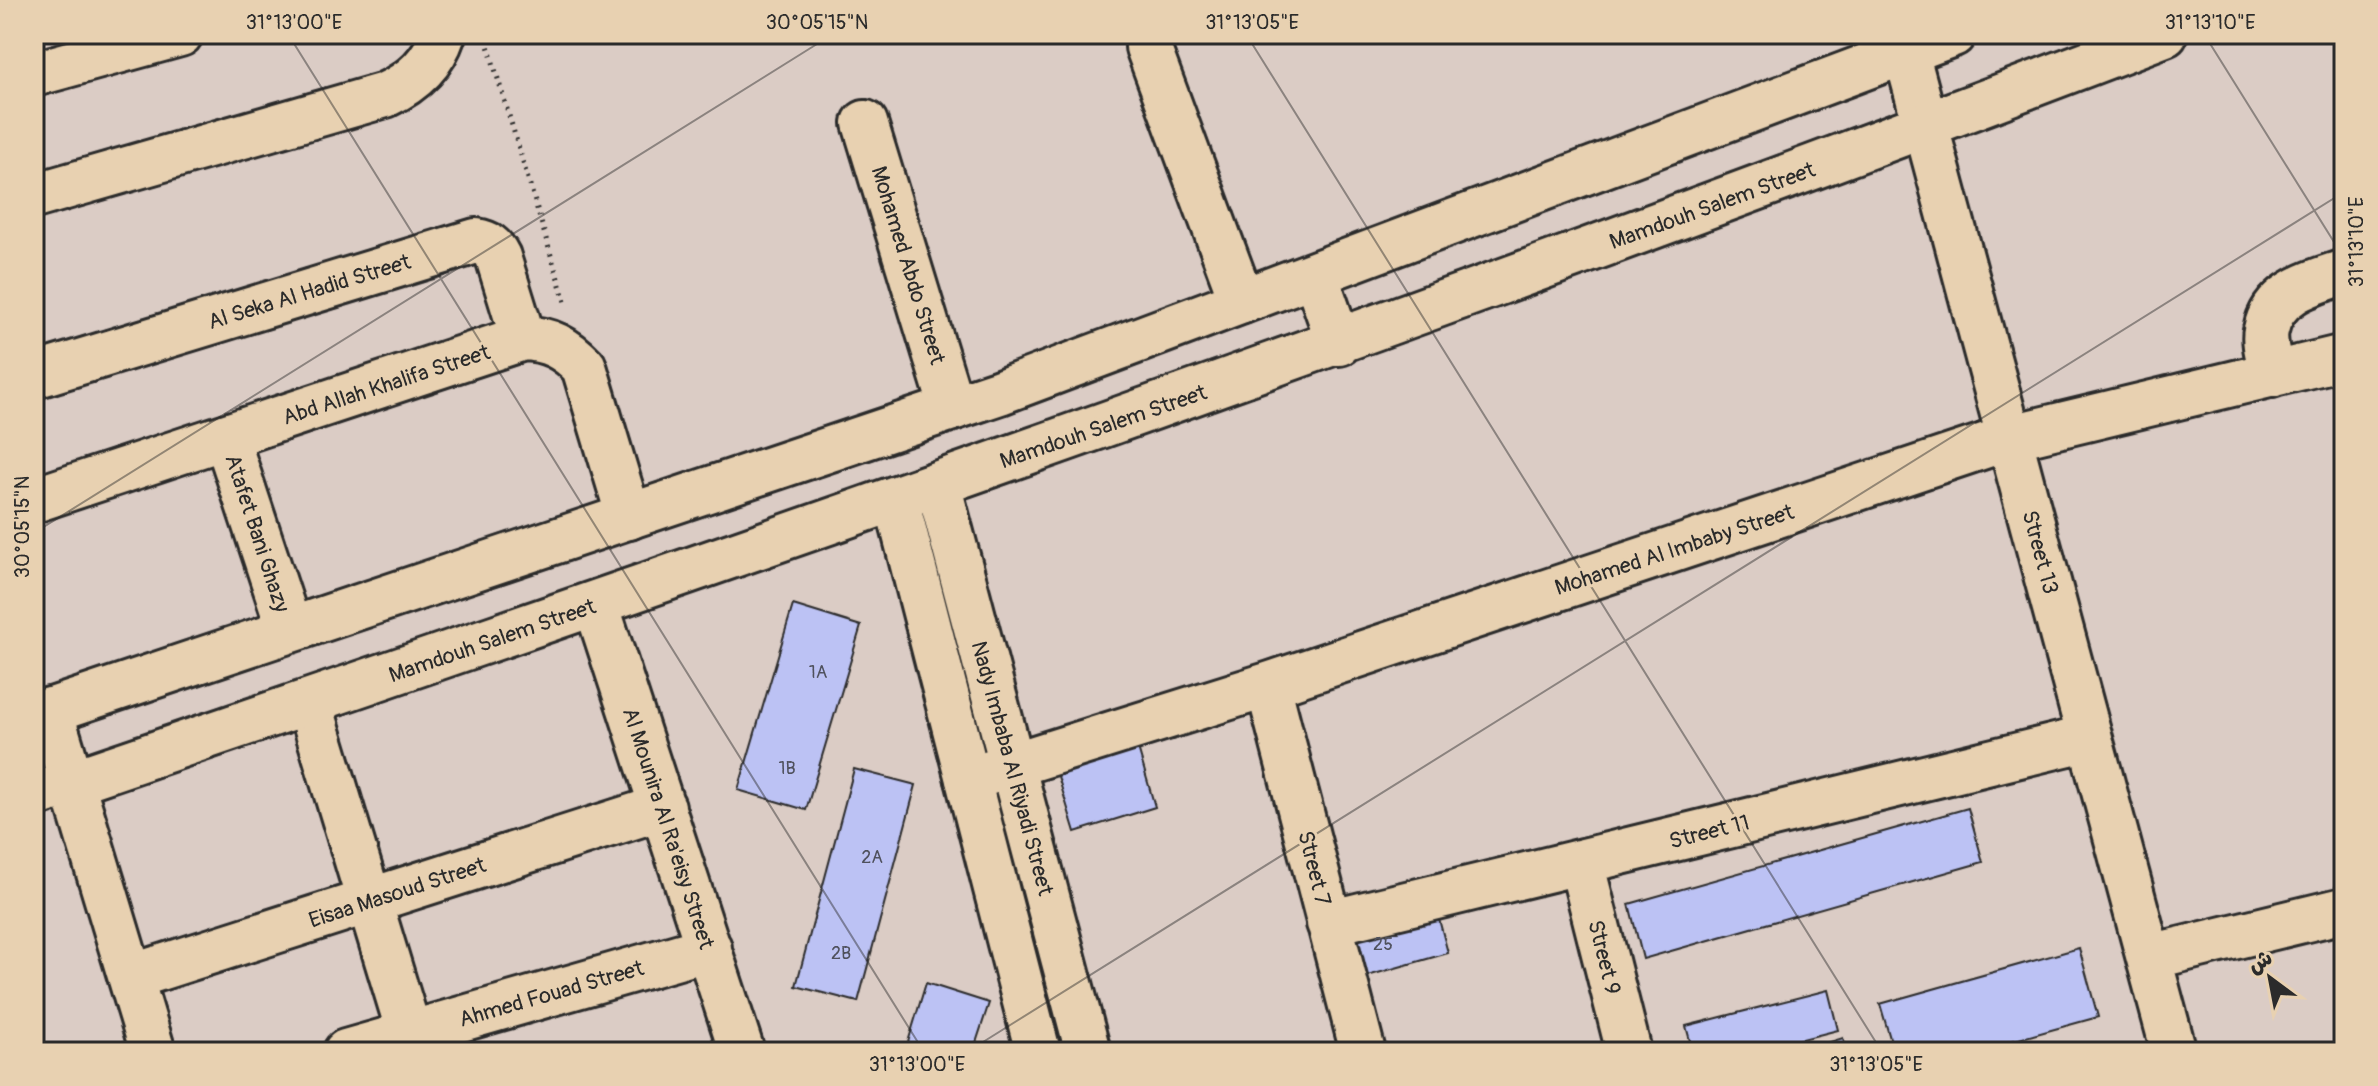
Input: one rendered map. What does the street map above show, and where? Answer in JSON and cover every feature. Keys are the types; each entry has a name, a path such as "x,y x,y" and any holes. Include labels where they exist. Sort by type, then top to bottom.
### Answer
{"street":[{"path":"34,74 180,34"},
{"path":"34,196 385,95 403,87 420,73 443,34"},
{"path":"153,1052 131,977 53,789 42,713 952,408 1953,34"},
{"name":"Mamdouh Salem Street","path":"53,789 596,604 1339,343 2165,34"},
{"path":"1148,47 1242,301"},
{"name":"Street 13","path":"1906,52 2174,1052"},
{"name":"Mohamed Abdo Street","path":"865,123 952,408"},
{"name":"Al Seka Al Hadid Street","path":"34,376 476,241 486,243 498,257 523,338"},
{"path":"2272,375 2265,332 2274,309 2293,291 2344,272"},
{"path":"1315,274 1339,343"},
{"path":"523,338 557,344 584,367 629,517"},
{"name":"Abd Allah Khalifa Street","path":"34,500 523,338"},
{"name":"Mohamed Al Imbaby Street","path":"968,779 1268,685 2011,437 2344,357"},
{"name":"Atafet Bani Ghazy","path":"226,437 289,628"},
{"name":"Nady Imbaba Al Riyadi Street","path":"938,484 1088,1052"},
{"name":"Nady Imbaba Al Riyadi Street","path":"896,499 1038,1052"},
{"name":"Al Mounira Al Ra'eisy Street","path":"596,604 742,1052"},
{"name":"Street 7","path":"1268,685 1363,1052"},
{"path":"309,702 412,1043"},
{"name":"Street 11","path":"1329,923 2089,738"},
{"name":"Eisaa Masoud Street","path":"131,977 663,807"},
{"name":"Street 9","path":"1581,862 1629,1052"},
{"path":"2150,957 2344,910"},
{"name":"Ahmed Fouad Street","path":"346,1052 412,1043 709,948"}],"path":[{"path":"485,34 562,288"}],"building":[{"path":"793,605 861,626 806,810 738,790"},
{"path":"1135,738 1155,807 1075,832 1054,763"},
{"path":"854,769 916,785 858,1002 796,986"},
{"path":"1968,808 1983,862 1643,959 1629,904"},
{"path":"1436,908 1448,953 1357,979 1345,934"},
{"path":"2079,948 2098,1017 1972,1052 1894,1052 1880,1004"},
{"path":"926,983 989,1003 973,1052 905,1052"},
{"path":"1828,990 1838,1030 1751,1052 1693,1052 1686,1026"},
{"path":"1843,1038 1847,1052 1798,1052"}]}
